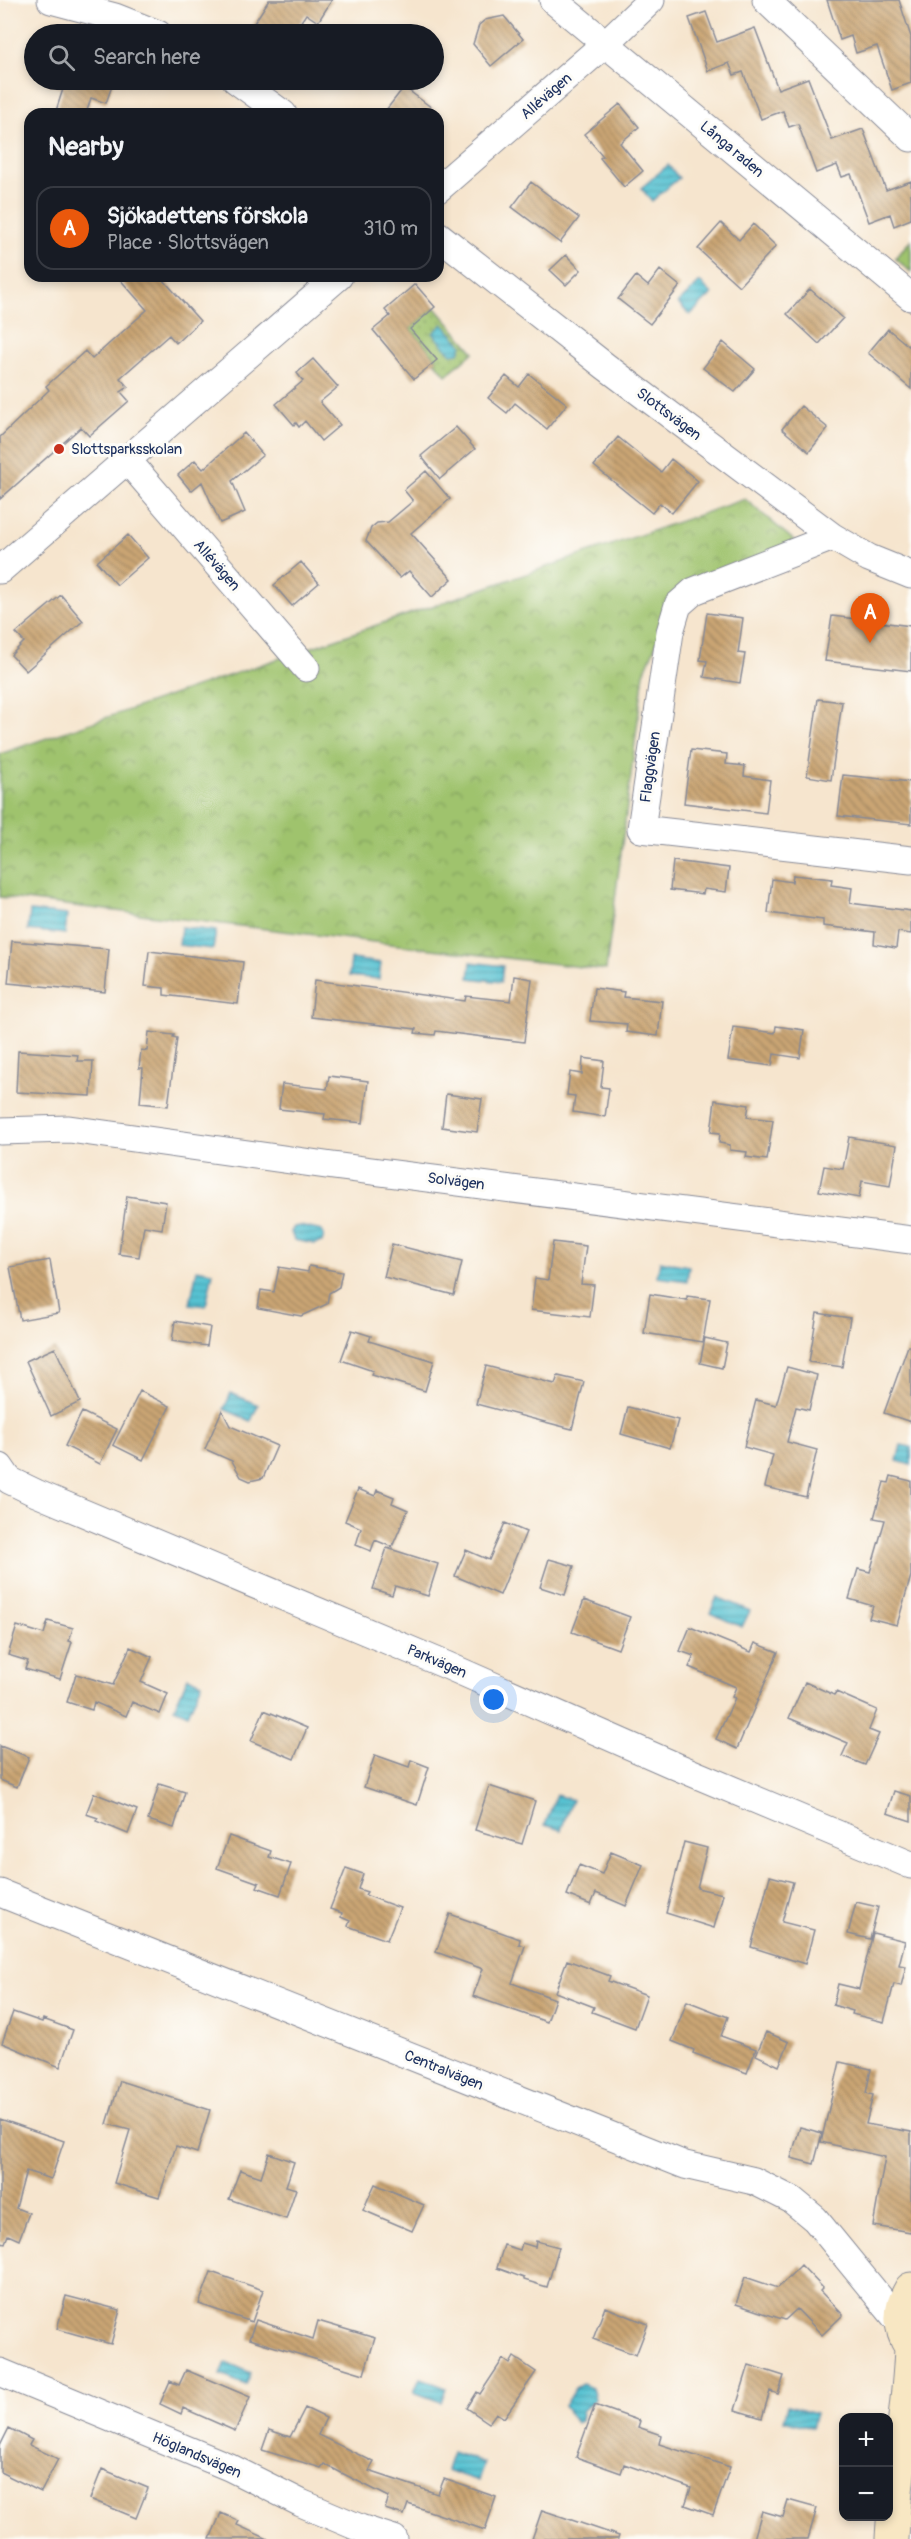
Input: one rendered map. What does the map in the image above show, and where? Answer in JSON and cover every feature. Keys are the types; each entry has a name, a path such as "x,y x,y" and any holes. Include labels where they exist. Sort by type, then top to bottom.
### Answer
{"street":[{"path":"51,0 133,24"},
{"name":"Långa raden","path":"553,0 911,297"},
{"name":"Allévägen","path":"444,184 605,44 651,0"},
{"path":"765,0 911,138"},
{"path":"250,90 275,108"},
{"name":"Slottsvägen","path":"444,240 605,366 833,537 869,558 911,575"},
{"path":"0,570 332,282"},
{"name":"Allévägen","path":"128,461 306,668"},
{"name":"Flaggvägen","path":"833,537 694,591 678,605 669,643 641,829 911,860"},
{"name":"Solvägen","path":"0,1131 69,1129 333,1166 911,1240"},
{"name":"Parkvägen","path":"3,1477 911,1865"},
{"name":"Centralvägen","path":"0,1893 685,2165 754,2181 792,2200 815,2219 908,2339"},
{"path":"862,2278 893,2287 911,2287 905,2299 910,2388 908,2426 894,2490 892,2539"},
{"name":"Höglandsvägen","path":"0,2372 229,2467 301,2503 360,2528 394,2539"}],"green space":[{"path":"911,240 911,272 895,258"},
{"path":"435,307 474,352 446,375 435,362 437,359 410,329"},
{"path":"745,499 797,543 678,593 644,673 606,970 0,897 0,754"}],"water":[{"path":"668,165 679,178 652,201 641,188"},
{"path":"700,282 712,294 690,315 678,303"},
{"path":"443,324 462,345 459,353 451,354 433,333"},
{"path":"30,911 67,915 65,934 28,930"},
{"path":"181,927 216,931 213,949 179,945"},
{"path":"351,959 381,963 379,979 349,976"},
{"path":"471,962 503,966 501,982 469,978"},
{"path":"300,1226 322,1231 324,1235 322,1242 315,1244 294,1240 291,1232 294,1227"},
{"path":"660,1261 689,1266 687,1281 657,1277"},
{"path":"197,1269 213,1272 206,1306 190,1304"},
{"path":"231,1393 258,1405 251,1421 224,1409"},
{"path":"901,1445 911,1447 911,1465 897,1461"},
{"path":"717,1597 750,1611 742,1627 710,1613"},
{"path":"188,1677 202,1683 188,1714 174,1708"},
{"path":"556,1795 572,1800 561,1830 545,1825"},
{"path":"226,2362 251,2373 246,2385 221,2375"},
{"path":"420,2378 446,2388 441,2402 414,2392"},
{"path":"582,2384 592,2388 595,2399 582,2411 581,2421 576,2423 564,2406 575,2388"},
{"path":"788,2405 816,2413 812,2428 784,2420"},
{"path":"452,2452 484,2463 478,2481 446,2470"}],"building":[{"path":"269,0 332,0 318,22 306,14 300,24 253,24"},
{"path":"827,0 899,0 911,37 911,83 892,90 877,46 856,53 851,36 840,40"},
{"path":"706,12 717,42 755,28 778,89 808,78 832,140 863,129 886,190 911,181 911,219 894,226 890,214 869,222 851,174 842,177 837,165 816,173 798,124 789,127 783,111 761,119 743,72 734,75 729,63 708,71 689,18"},
{"path":"504,16 523,39 491,66 473,44 479,25 485,20"},
{"path":"63,90 111,90 106,103 91,98 88,108 57,108"},
{"path":"402,90 408,90 432,108 388,108"},
{"path":"620,104 639,127 620,143 643,171 624,187 600,158 603,156 584,134"},
{"path":"531,182 579,218 560,243 512,207"},
{"path":"721,223 739,240 753,224 776,246 739,286 698,249"},
{"path":"566,255 581,270 566,285 550,270"},
{"path":"660,270 680,286 650,324 618,299 636,276 648,286"},
{"path":"122,282 165,282 200,321 176,343 169,335 120,378 128,387 121,392 129,401 89,436 81,427 0,499 0,437 49,390 46,386 85,351 92,359 147,310"},
{"path":"415,284 435,307 410,329 437,360 414,379 373,330 390,316 385,310"},
{"path":"810,289 843,318 819,344 787,314"},
{"path":"888,329 911,348 911,389 868,353"},
{"path":"723,342 755,369 735,392 703,368"},
{"path":"313,359 338,387 320,402 340,425 321,441 305,421 299,427 296,423 294,425 276,404 303,381 297,373"},
{"path":"529,374 567,404 547,429 515,403 507,413 488,398 506,376 519,387"},
{"path":"801,406 828,428 809,452 782,429"},
{"path":"456,427 475,449 440,479 421,456"},
{"path":"244,433 263,455 232,481 245,512 220,523 202,482 191,491 178,475 195,460 203,469"},
{"path":"618,437 661,472 671,459 698,481 672,513 660,503 652,513 594,466"},
{"path":"426,471 450,499 411,533 452,579 432,597 409,571 400,578 366,541 371,528 377,523 388,522 413,501 404,490"},
{"path":"128,535 148,558 117,585 97,562"},
{"path":"301,562 319,583 292,606 274,585"},
{"path":"61,595 83,621 26,671 11,655 24,642 16,633"},
{"path":"707,613 743,618 738,653 745,654 740,683 704,677 707,661 700,660"},
{"path":"832,616 911,626 911,671 825,661"},
{"path":"818,699 842,702 831,780 807,776"},
{"path":"691,750 727,754 726,764 745,766 744,776 770,780 766,813 684,803"},
{"path":"843,775 911,782 911,824 838,816"},
{"path":"673,861 729,868 726,892 704,889 703,894 670,890"},
{"path":"793,875 832,879 831,885 852,888 850,903 911,911 911,934 898,932 896,948 874,944 875,932 823,926 823,920 768,913 772,879 792,882"},
{"path":"12,941 109,949 105,992 8,983"},
{"path":"149,951 243,962 238,1004 164,995 164,988 145,986"},
{"path":"514,976 532,979 524,1042 436,1031 435,1035 415,1033 416,1029 311,1017 315,980 465,1001 466,996 511,1001"},
{"path":"594,988 624,992 623,997 662,1001 658,1036 626,1032 627,1024 590,1021"},
{"path":"776,1026 804,1030 800,1058 774,1054 772,1066 728,1060 733,1027 775,1033"},
{"path":"149,1032 174,1035 173,1037 177,1038 168,1106 140,1103 143,1068 139,1068 141,1050 147,1051"},
{"path":"18,1051 78,1055 77,1061 93,1061 91,1096 16,1092"},
{"path":"583,1058 604,1061 601,1087 609,1088 605,1117 573,1112 575,1096 567,1095 570,1072 582,1074"},
{"path":"329,1076 368,1081 363,1123 324,1119 325,1114 279,1109 282,1084 327,1089"},
{"path":"446,1094 482,1099 477,1132 442,1127"},
{"path":"715,1100 749,1105 747,1117 773,1120 767,1160 746,1157 747,1152 730,1150 730,1145 719,1143 720,1133 711,1132"},
{"path":"849,1137 897,1145 890,1186 862,1181 859,1198 819,1191 824,1166 843,1169"},
{"path":"127,1196 166,1202 162,1229 144,1226 139,1257 119,1254"},
{"path":"553,1242 586,1246 581,1284 594,1285 590,1317 531,1310 535,1278 548,1280"},
{"path":"392,1244 462,1262 454,1295 384,1277"},
{"path":"50,1260 59,1313 20,1320 10,1267"},
{"path":"309,1266 342,1272 339,1287 329,1293 327,1304 301,1316 258,1308 261,1290 274,1292 279,1267 308,1272"},
{"path":"650,1294 687,1300 687,1296 710,1299 703,1342 644,1333"},
{"path":"817,1313 850,1318 842,1367 809,1362"},
{"path":"175,1321 210,1327 207,1346 172,1341"},
{"path":"352,1330 371,1336 369,1341 434,1361 425,1391 371,1375 373,1371 341,1360"},
{"path":"705,1338 727,1343 722,1368 700,1363"},
{"path":"908,1346 911,1346 911,1422 884,1413"},
{"path":"55,1348 80,1402 51,1416 26,1361"},
{"path":"486,1366 555,1384 558,1376 584,1382 572,1429 476,1404"},
{"path":"787,1367 817,1375 809,1410 796,1407 787,1442 817,1450 806,1497 765,1487 773,1455 744,1447 756,1400 776,1405"},
{"path":"140,1391 170,1406 143,1460 113,1445"},
{"path":"628,1407 678,1420 670,1448 621,1434"},
{"path":"222,1410 230,1426 277,1446 263,1478 250,1481 241,1477 232,1461 205,1449"},
{"path":"82,1412 117,1429 100,1464 65,1446"},
{"path":"891,1476 911,1481 911,1576 897,1625 869,1618 873,1606 849,1599 858,1569 870,1572 885,1520 874,1518 884,1482 889,1483"},
{"path":"358,1489 375,1496 377,1490 394,1497 392,1503 408,1510 392,1547 375,1540 371,1551 356,1545 361,1528 345,1521"},
{"path":"505,1523 526,1532 500,1595 455,1576 466,1550 489,1560"},
{"path":"387,1548 438,1564 428,1596 395,1586 392,1595 373,1589"},
{"path":"549,1559 574,1566 565,1595 540,1587"},
{"path":"584,1600 630,1617 618,1649 572,1632"},
{"path":"48,1621 73,1628 69,1641 72,1642 60,1679 25,1669 28,1661 8,1655 17,1626 44,1634"},
{"path":"690,1627 751,1652 755,1643 778,1652 737,1749 716,1739 735,1698 732,1697 736,1687 689,1667 694,1656 680,1651"},
{"path":"130,1647 152,1657 141,1682 168,1694 160,1714 132,1702 126,1716 94,1702 92,1710 67,1702 76,1674 113,1685"},
{"path":"805,1682 834,1695 836,1692 877,1710 869,1730 879,1734 865,1765 842,1756 848,1743 789,1718"},
{"path":"264,1710 307,1728 294,1759 251,1741"},
{"path":"0,1746 29,1757 17,1787 0,1780"},
{"path":"375,1755 409,1767 411,1760 429,1767 417,1805 364,1787"},
{"path":"159,1784 185,1792 174,1828 148,1820"},
{"path":"489,1786 535,1801 522,1844 475,1830"},
{"path":"894,1791 911,1796 911,1821 887,1813"},
{"path":"94,1793 137,1810 128,1834 96,1821 98,1818 86,1814"},
{"path":"229,1836 271,1851 269,1857 291,1864 280,1895 257,1887 259,1883 217,1868"},
{"path":"684,1842 707,1848 697,1888 723,1894 714,1928 666,1913"},
{"path":"611,1852 643,1865 626,1906 596,1893 591,1905 567,1895 579,1865 602,1874"},
{"path":"346,1868 363,1874 358,1889 367,1892 365,1895 400,1908 387,1940 348,1926 350,1921 341,1917 342,1913 330,1909"},
{"path":"770,1876 793,1882 782,1922 814,1930 805,1964 751,1947"},
{"path":"856,1902 878,1907 870,1939 848,1934"},
{"path":"450,1914 520,1939 519,1944 525,1946 512,1983 555,1999 547,2022 473,1996 483,1969 436,1952"},
{"path":"873,1933 905,1941 899,1965 906,1966 901,1986 894,1984 884,2022 852,2014 853,2011 833,2005 838,1984 859,1989"},
{"path":"567,1960 610,1976 608,1981 647,1995 635,2028 592,2012 594,2007 555,1992"},
{"path":"687,2001 728,2017 721,2036 756,2049 747,2073 693,2053 694,2050 672,2041"},
{"path":"13,2012 42,2022 43,2019 73,2030 60,2067 2,2043"},
{"path":"766,2032 789,2042 779,2066 756,2055"},
{"path":"840,2062 871,2069 866,2093 873,2095 866,2124 911,2132 911,2232 873,2226 885,2157 821,2142"},
{"path":"120,2081 210,2110 197,2153 176,2146 159,2197 114,2183 130,2130 107,2124"},
{"path":"0,2119 64,2141 51,2179 26,2171 16,2208 29,2213 19,2240 8,2235 5,2243 0,2242"},
{"path":"800,2127 822,2133 814,2164 791,2158"},
{"path":"269,2153 294,2162 286,2186 296,2189 286,2219 229,2199 240,2170 261,2177"},
{"path":"375,2184 424,2205 412,2231 363,2210"},
{"path":"536,2241 559,2247 547,2287 497,2268 504,2245 520,2250 522,2243 535,2247"},
{"path":"801,2265 823,2288 820,2291 843,2315 822,2335 797,2309 785,2320 736,2304 745,2277 778,2288"},
{"path":"211,2272 263,2290 252,2322 199,2304"},
{"path":"66,2296 120,2310 111,2344 57,2329"},
{"path":"605,2307 648,2324 636,2355 593,2339"},
{"path":"256,2320 313,2339 318,2321 375,2338 364,2374 249,2339"},
{"path":"514,2357 536,2372 504,2418 496,2413 489,2423 467,2408 477,2392 480,2394 503,2359 510,2364"},
{"path":"749,2365 784,2376 778,2394 770,2391 762,2418 735,2410"},
{"path":"186,2370 250,2397 235,2431 183,2408 181,2414 160,2404 170,2381 179,2385"},
{"path":"595,2405 640,2421 638,2427 661,2435 659,2444 730,2467 713,2515 685,2505 691,2488 624,2464 621,2473 576,2457"},
{"path":"305,2408 326,2418 318,2435 374,2462 369,2471 438,2494 444,2479 496,2497 485,2530 408,2504 404,2515 385,2509 389,2497 324,2464 321,2468 262,2450 269,2430 290,2437"},
{"path":"9,2428 32,2440 29,2445 58,2459 41,2492 0,2472 0,2446"},
{"path":"102,2469 148,2488 136,2518 90,2499"},
{"path":"788,2500 817,2508 808,2539 754,2539 762,2511 783,2517"},
{"path":"542,2510 619,2536 618,2539 532,2539"},
{"path":"221,2513 239,2521 237,2525 268,2539 210,2539"}],"place":[{"name":"Slottsparksskolan","path":"59,449"},
{"name":"Sjökadettens förskola","path":"870,643"}]}
